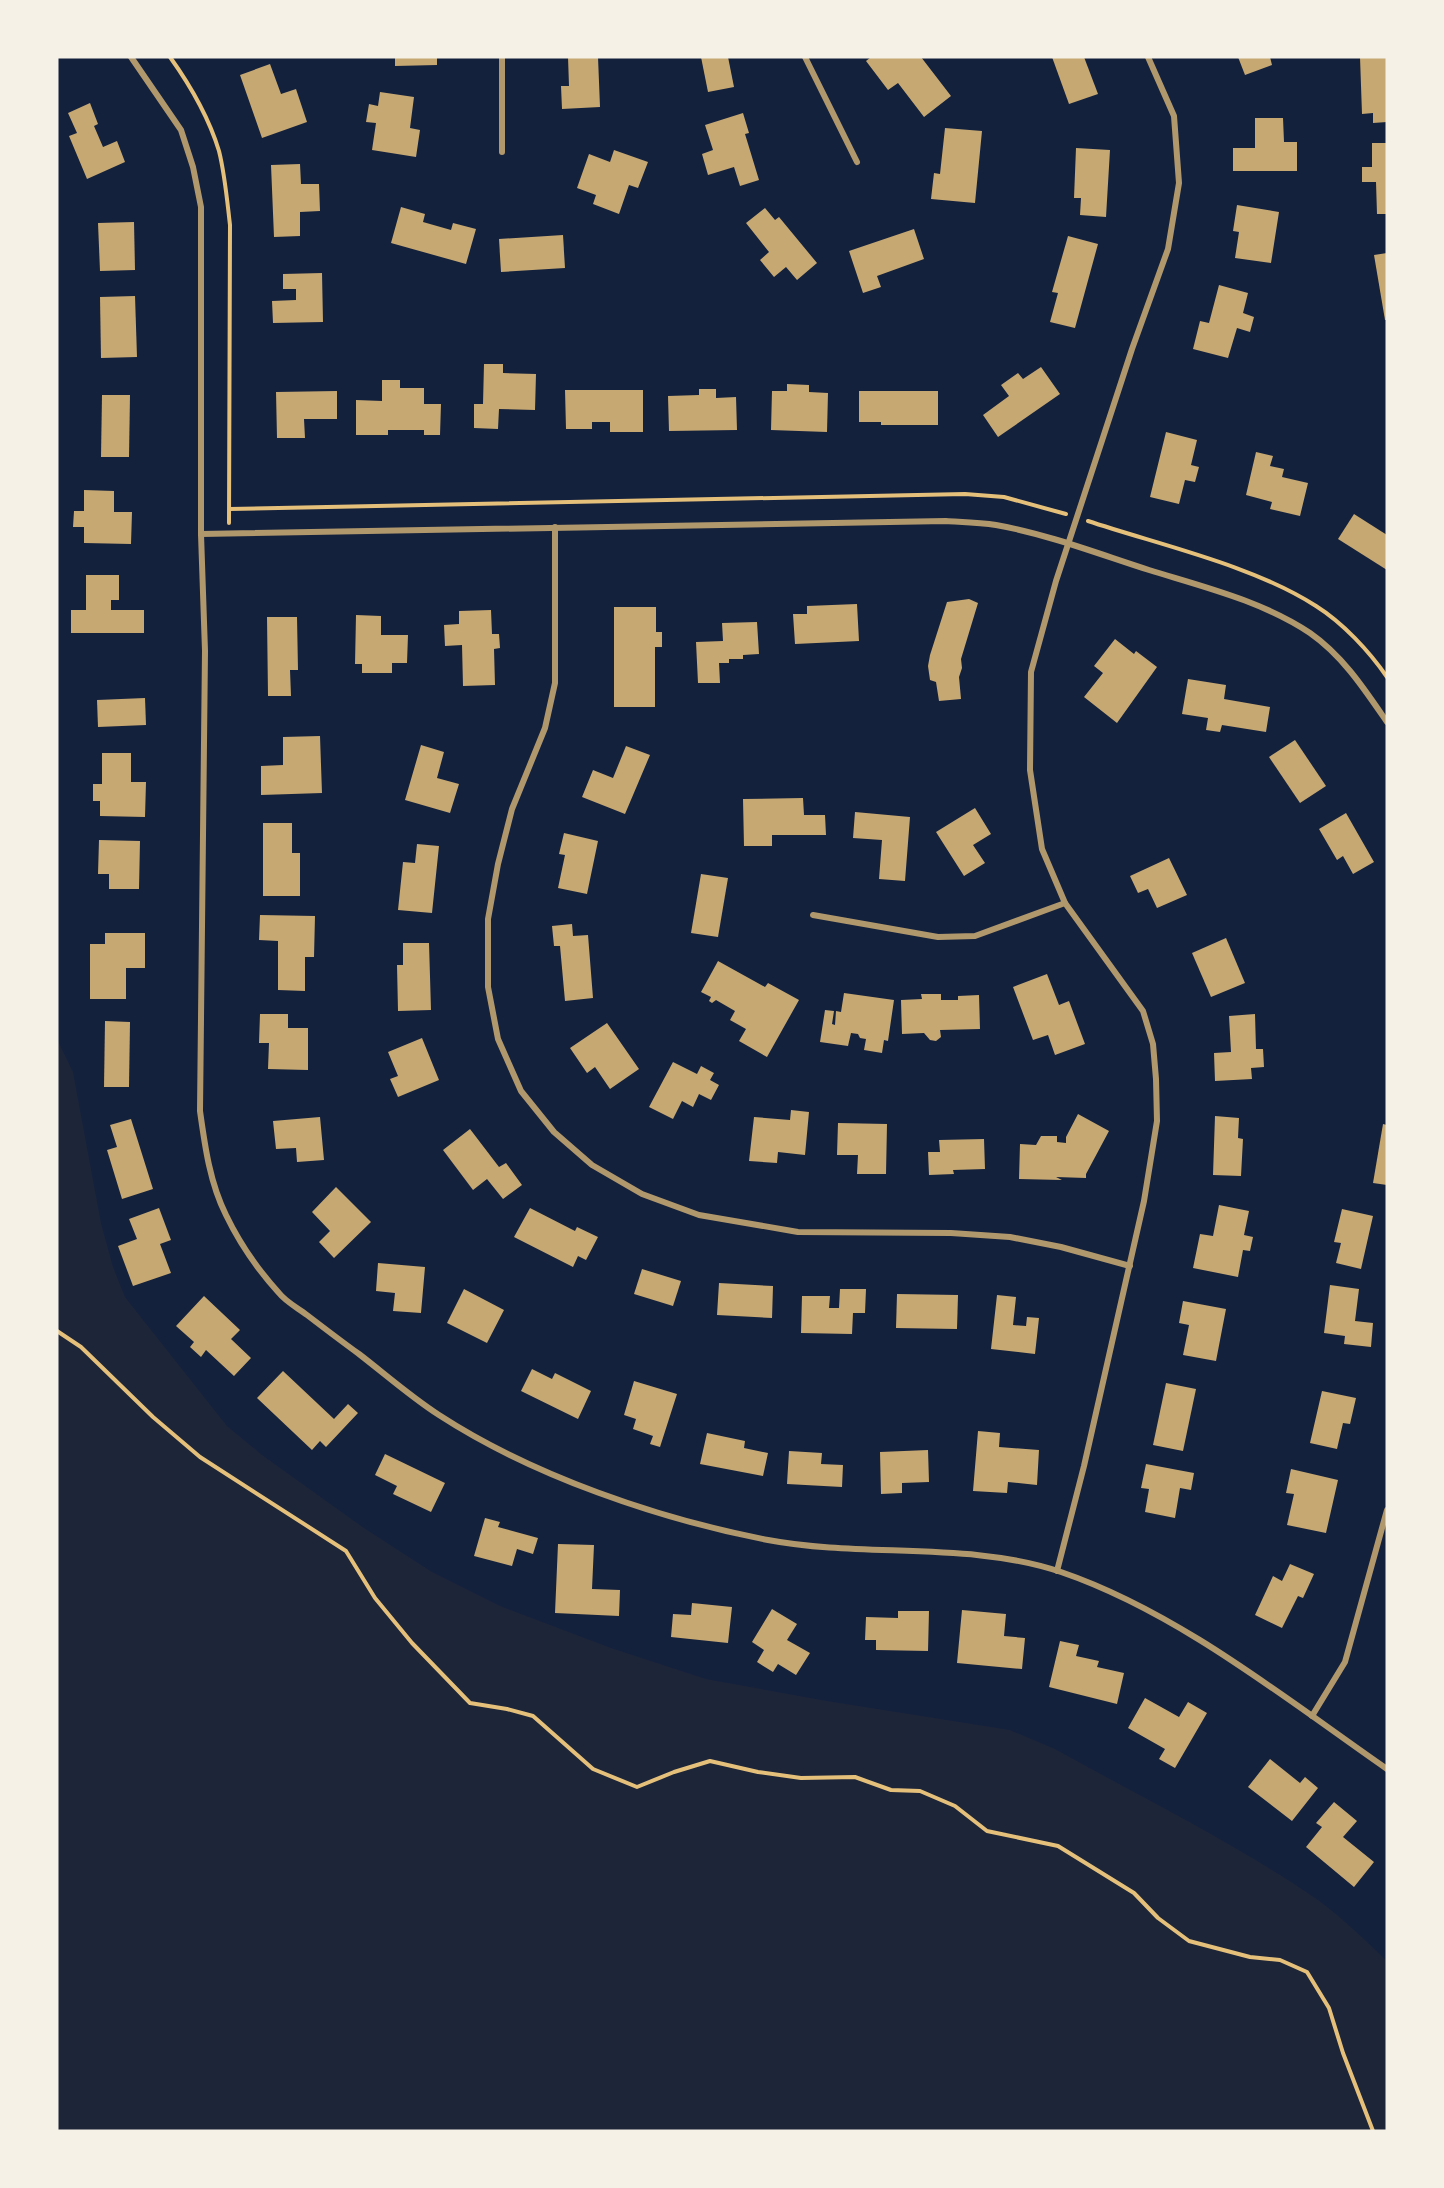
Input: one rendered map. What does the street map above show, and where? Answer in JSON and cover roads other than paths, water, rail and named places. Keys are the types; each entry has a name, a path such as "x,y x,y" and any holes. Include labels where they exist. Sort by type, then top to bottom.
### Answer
{"street":[{"path":"131,57 181,130 193,167 201,207 201,534 205,651 200,1111 209,1168 226,1215 252,1257 280,1295 439,1414 504,1452 630,1504 768,1540 826,1548 992,1557 1058,1571 1114,1592 1159,1617 1232,1662 1387,1769"},
{"path":"502,57 502,152"},
{"path":"805,57 857,162"},
{"path":"1058,1571 1130,1266 1143,1201 1157,1121 1156,1079 1153,1044 1143,1011 1065,903 1042,849 1030,770 1031,672 1056,581 1132,349 1168,249 1179,183 1174,116 1148,57"},
{"path":"201,534 945,521 993,524 1069,545 1255,604 1293,623 1311,634 1339,658 1387,723"},
{"path":"555,527 555,683 545,728 512,809 498,864 488,919 488,987 498,1039 521,1091 554,1132 592,1165 642,1194 699,1215 798,1232 951,1233 1010,1237 1061,1247 1130,1266"},
{"path":"813,915 938,937 975,936 1065,903"},
{"path":"1312,1716 1345,1662 1387,1510"}]}
